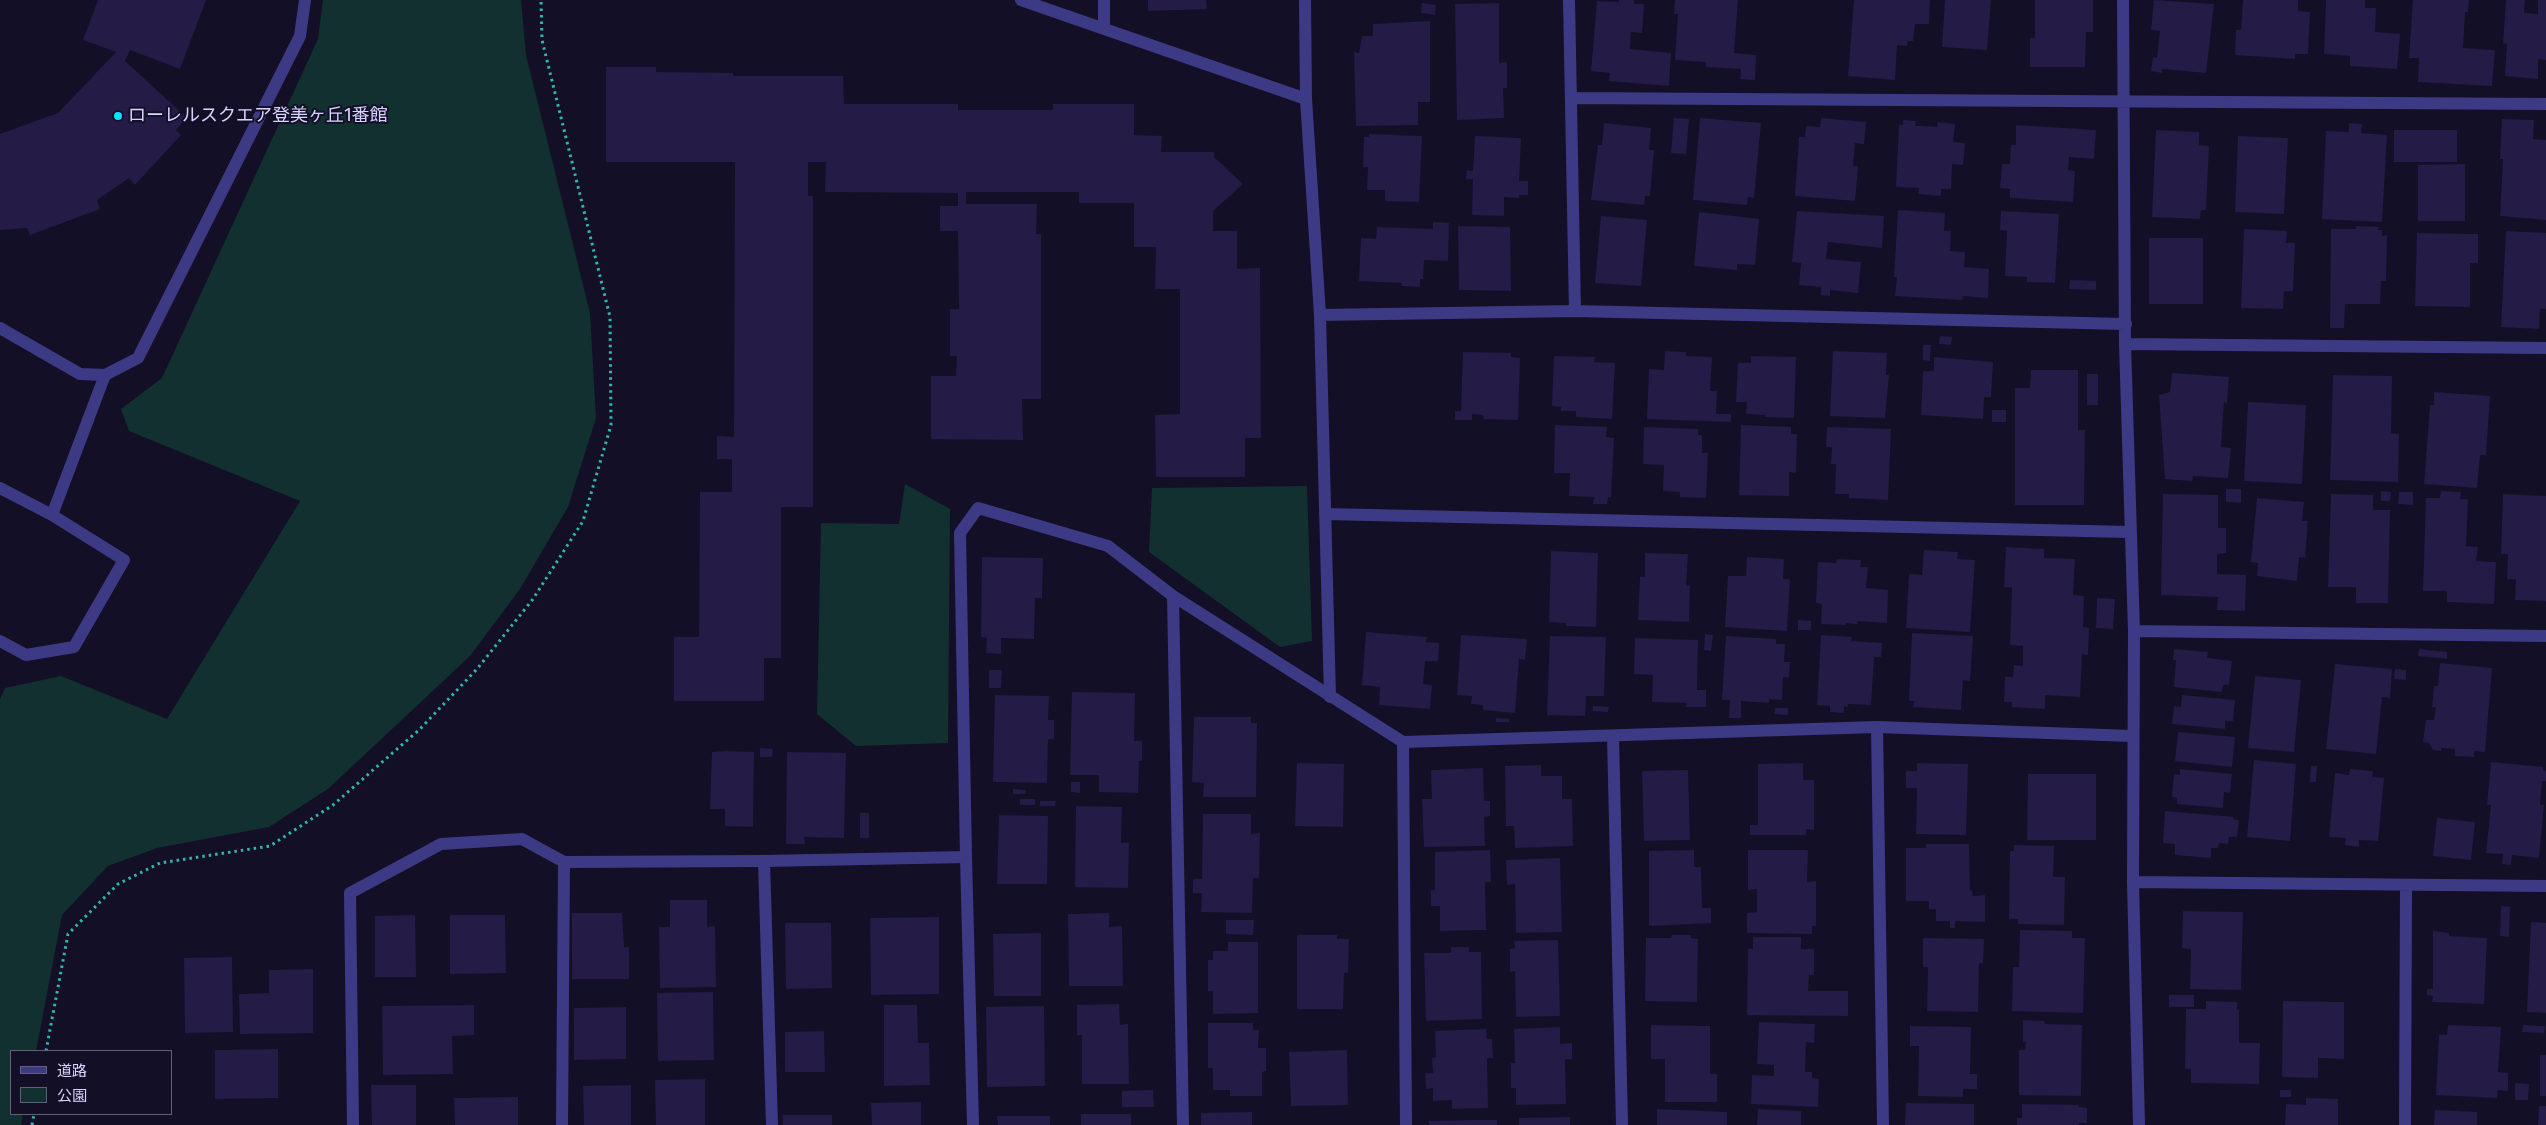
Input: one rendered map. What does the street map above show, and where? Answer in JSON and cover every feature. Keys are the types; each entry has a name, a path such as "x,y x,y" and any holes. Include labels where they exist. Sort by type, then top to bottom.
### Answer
{"street":[{"path":"0,328 80,374 105,376 138,358 300,36 305,0"},
{"path":"1021,0 1306,99"},
{"path":"1104,0 1104,29"},
{"path":"1305,0 1306,99 1320,315 1330,697"},
{"path":"1569,0 1575,311"},
{"path":"2123,0 2125,344 2134,631 2133,882 2139,1125"},
{"path":"1572,98 2546,104"},
{"path":"1320,315 1575,311 2126,324"},
{"path":"2125,344 2546,348"},
{"path":"52,515 105,376"},
{"path":"0,488 52,515 124,560 74,647 26,655 0,641"},
{"path":"973,1125 960,533 978,508 1108,546 1173,596 1403,742 1877,727 2133,736"},
{"path":"1325,514 2130,532"},
{"path":"1173,596 1183,1125"},
{"path":"2134,631 2546,636"},
{"path":"1877,727 1883,1125"},
{"path":"1613,736 1622,1125"},
{"path":"1403,742 1406,1125"},
{"path":"353,1125 350,894 440,844 522,839 564,862 966,857"},
{"path":"764,861 772,1125"},
{"path":"562,1125 564,862"},
{"path":"2133,882 2546,886"},
{"path":"2405,1125 2406,886"}],"path":[{"path":"46,1050 68,934 118,884 160,862 270,846 333,805 420,729 478,670 533,599 583,521 611,425 610,317 542,40 541,0"}],"green space":[{"path":"323,0 521,0 526,55 590,313 596,418 568,507 520,589 470,656 328,789 269,827 157,848 108,866 62,915 36,1050 10,1050 10,1115 23,1115 21,1125 0,1125 0,699 5,688 61,676 167,719 300,501 129,431 121,409 162,378 318,39"},
{"path":"905,484 950,509 948,743 856,746 817,714 821,523 899,524"},
{"path":"1307,486 1312,641 1280,647 1149,552 1152,488"}],"building":[{"name":"ローレルスクエア登美ヶ丘1番館","path":"98,0 206,0 180,69 130,50 125,61 187,118 176,130 181,135 135,185 129,178 97,200 100,209 30,235 27,228 0,230 0,134 58,113 116,52 83,40"},
{"path":"1148,0 1206,0 1207,9 1148,11"},
{"path":"1619,0 1634,0 1634,4 1644,4 1642,33 1631,32 1630,49 1671,53 1669,86 1609,81 1610,73 1591,71 1597,1 1619,2"},
{"path":"1675,0 1738,0 1734,53 1756,55 1755,80 1740,79 1741,69 1706,67 1706,62 1675,60 1678,14 1674,14"},
{"path":"1854,0 1930,0 1929,24 1915,24 1913,41 1908,41 1907,46 1897,45 1895,80 1848,76"},
{"path":"1945,0 1991,0 1987,50 1942,47"},
{"path":"2035,0 2093,0 2093,32 2086,32 2085,67 2030,67 2030,38 2035,38"},
{"path":"2154,0 2214,4 2206,73 2162,69 2162,73 2151,71 2153,57 2157,58 2160,31 2151,30"},
{"path":"2243,0 2298,0 2298,11 2310,12 2308,54 2295,54 2295,59 2235,55 2236,30 2241,30"},
{"path":"2326,0 2365,0 2365,8 2376,8 2375,32 2400,34 2397,69 2350,66 2350,56 2324,54"},
{"path":"2413,0 2469,0 2468,12 2465,12 2463,48 2495,50 2492,86 2418,82 2419,58 2409,58"},
{"path":"2506,0 2525,0 2524,13 2538,14 2538,0 2546,0 2546,60 2538,59 2538,79 2505,76 2507,44 2503,43"},
{"path":"1422,3 1436,5 1435,15 1421,13"},
{"path":"1499,3 1499,63 1507,62 1507,88 1503,88 1504,118 1457,120 1455,4"},
{"path":"1430,21 1430,102 1418,102 1418,125 1356,126 1354,52 1359,53 1362,36 1373,36 1373,24"},
{"path":"606,67 656,67 656,72 733,73 733,76 843,76 844,104 958,104 958,110 1053,110 1053,104 1134,104 1134,135 1162,136 1161,152 1214,152 1214,157 1243,184 1213,211 1213,231 1237,231 1237,269 1260,268 1261,438 1245,438 1245,477 1156,477 1155,415 1180,414 1180,289 1155,289 1156,247 1134,247 1134,203 1079,203 1079,192 966,192 966,204 1037,204 1036,234 1041,234 1041,399 1022,399 1023,440 931,439 931,376 956,376 957,356 950,356 950,309 959,309 958,231 940,231 940,206 958,206 958,193 825,192 826,162 808,162 808,196 813,196 813,507 781,507 781,658 764,658 764,701 674,701 674,637 699,637 700,492 732,492 732,459 717,459 717,436 734,437 735,162 606,162"},
{"path":"1674,118 1689,119 1686,154 1671,153"},
{"path":"1700,118 1761,123 1754,198 1748,197 1747,205 1693,200"},
{"path":"1821,118 1866,122 1864,144 1855,143 1853,166 1858,166 1855,201 1795,196 1799,137 1805,137 1806,126 1820,127"},
{"path":"2502,119 2534,120 2533,139 2546,140 2546,220 2500,216 2503,159 2500,159"},
{"path":"1903,120 1916,121 1915,126 1937,127 1938,122 1955,124 1953,142 1965,143 1963,165 1952,164 1951,189 1941,189 1941,196 1918,194 1919,188 1896,187 1899,125 1903,125"},
{"path":"1604,123 1651,128 1649,150 1654,150 1650,196 1645,196 1644,205 1591,200 1598,145 1602,145"},
{"path":"2349,123 2362,124 2361,133 2387,135 2382,222 2322,219 2326,131 2349,132"},
{"path":"2016,125 2096,130 2094,159 2069,157 2068,170 2075,171 2073,202 2010,198 2010,189 2000,188 2002,164 2010,164 2011,145 2016,145"},
{"path":"2156,130 2199,132 2199,145 2209,146 2206,210 2201,210 2200,219 2152,217"},
{"path":"2394,130 2457,130 2457,162 2394,162"},
{"path":"1369,134 1422,136 1419,202 1385,201 1385,190 1367,190 1368,167 1363,167 1364,137 1369,137"},
{"path":"1475,136 1521,138 1519,181 1528,181 1528,195 1519,195 1519,198 1504,197 1504,216 1472,215 1473,179 1466,179 1467,170 1473,171"},
{"path":"2238,136 2288,138 2284,214 2235,212"},
{"path":"2465,164 2465,221 2418,221 2418,165"},
{"path":"1898,210 1945,213 1944,231 1951,231 1950,251 1965,252 1964,267 1989,269 1988,298 1963,296 1962,300 1895,296 1897,277 1894,277"},
{"path":"1797,211 1884,216 1882,248 1828,242 1826,259 1861,262 1858,293 1830,290 1830,296 1821,295 1821,287 1799,285 1801,263 1792,262"},
{"path":"2001,211 2059,214 2055,283 2027,282 2027,277 2005,276 2007,231 2000,230"},
{"path":"1699,212 1759,219 1755,265 1737,264 1737,270 1694,266"},
{"path":"1601,216 1647,220 1641,286 1595,283"},
{"path":"1433,222 1449,223 1448,261 1424,260 1423,279 1420,279 1420,287 1401,286 1402,283 1359,281 1361,238 1376,239 1377,227 1433,229"},
{"path":"1458,226 1510,227 1511,291 1459,290"},
{"path":"2356,226 2379,227 2378,230 2382,230 2382,236 2387,235 2386,281 2381,281 2380,304 2345,304 2344,328 2330,328 2331,229 2356,229"},
{"path":"2244,229 2287,231 2286,243 2295,243 2293,291 2284,291 2283,309 2241,308"},
{"path":"2506,231 2546,233 2546,309 2540,309 2539,329 2501,327"},
{"path":"2417,233 2478,234 2478,263 2470,263 2470,307 2415,306"},
{"path":"2149,238 2203,238 2203,304 2149,304"},
{"path":"2070,280 2096,281 2096,290 2069,289"},
{"path":"1940,336 1952,337 1951,345 1939,344"},
{"path":"1923,345 1931,345 1930,361 1923,360"},
{"path":"1665,351 1686,352 1686,356 1712,357 1710,391 1717,391 1716,414 1731,414 1731,422 1647,419 1649,369 1664,370"},
{"path":"1833,351 1887,353 1886,375 1889,375 1885,418 1830,416"},
{"path":"1463,352 1511,353 1511,357 1520,358 1518,420 1484,419 1483,415 1472,414 1472,420 1455,420 1455,411 1461,411"},
{"path":"1554,356 1595,357 1594,362 1615,363 1612,419 1576,417 1576,411 1561,411 1561,407 1552,406"},
{"path":"1751,356 1796,357 1794,418 1746,414 1747,402 1736,402 1738,363 1751,363"},
{"path":"1934,357 1993,362 1991,397 1984,397 1983,419 1921,415 1923,371 1934,371"},
{"path":"2031,370 2078,370 2078,430 2085,430 2084,505 2015,505 2015,388 2030,388"},
{"path":"2172,373 2229,377 2227,403 2224,402 2221,447 2231,448 2228,478 2193,476 2192,481 2165,479 2159,395 2170,392"},
{"path":"2087,374 2098,374 2098,405 2087,405"},
{"path":"2333,375 2392,376 2391,433 2399,434 2398,482 2330,480"},
{"path":"2434,392 2490,396 2486,455 2480,455 2477,488 2424,484 2430,405 2434,405"},
{"path":"2248,402 2306,405 2302,484 2244,481"},
{"path":"1992,410 2006,410 2006,422 1992,422"},
{"path":"1555,425 1607,427 1606,437 1614,438 1611,498 1608,497 1607,504 1593,504 1594,497 1569,496 1570,473 1554,473"},
{"path":"1741,425 1791,427 1791,434 1797,434 1796,473 1789,472 1789,496 1739,495"},
{"path":"1644,427 1698,429 1698,435 1702,435 1702,453 1708,453 1706,498 1680,497 1680,492 1663,491 1664,465 1643,464"},
{"path":"1827,427 1891,429 1888,500 1849,498 1849,494 1835,494 1836,464 1831,464 1832,447 1826,447"},
{"path":"2226,489 2241,489 2241,503 2226,502"},
{"path":"2381,491 2391,492 2390,501 2381,501"},
{"path":"2441,491 2461,492 2460,499 2468,499 2466,546 2478,547 2476,561 2496,562 2494,604 2447,602 2447,591 2423,591 2426,498 2440,498"},
{"path":"2399,492 2413,492 2413,505 2398,504"},
{"path":"2163,494 2218,495 2218,528 2226,528 2226,553 2217,554 2217,574 2246,575 2245,611 2217,610 2218,597 2161,595"},
{"path":"2331,494 2373,495 2373,510 2390,510 2388,603 2356,603 2356,587 2328,587"},
{"path":"2503,494 2546,496 2546,601 2515,600 2516,579 2507,579 2508,554 2501,554"},
{"path":"2257,498 2304,502 2302,521 2308,521 2305,558 2299,557 2297,581 2257,576 2258,563 2251,562"},
{"path":"2006,547 2044,549 2044,558 2075,559 2073,595 2084,596 2083,627 2089,628 2088,655 2082,654 2080,697 2045,695 2045,709 2012,707 2012,702 2004,702 2005,677 2013,677 2014,665 2023,666 2023,646 2010,645 2012,587 2004,587"},
{"path":"1924,550 1958,552 1957,559 1975,560 1970,632 1906,628 1909,574 1922,575"},
{"path":"1551,551 1598,553 1596,627 1566,626 1566,623 1549,622"},
{"path":"1645,553 1688,554 1686,586 1690,585 1689,622 1638,620 1640,577 1645,577"},
{"path":"982,557 1043,558 1042,598 1035,598 1034,639 1001,638 1001,654 986,653 987,638 981,637"},
{"path":"1747,557 1784,559 1783,579 1790,579 1787,631 1725,627 1728,576 1746,576"},
{"path":"1837,559 1861,560 1860,567 1868,567 1866,588 1888,590 1887,623 1857,621 1858,624 1821,624 1822,604 1816,603 1818,562 1836,563"},
{"path":"2097,598 2115,599 2113,629 2096,628"},
{"path":"1798,620 1811,621 1811,630 1798,630"},
{"path":"1366,632 1427,637 1426,642 1439,643 1438,661 1425,661 1423,684 1432,685 1430,709 1379,705 1380,687 1362,685"},
{"path":"1912,633 1973,636 1970,681 1963,680 1961,710 1913,707 1914,701 1909,701"},
{"path":"1705,634 1713,635 1711,651 1704,650"},
{"path":"1461,635 1527,639 1525,660 1519,659 1515,713 1483,710 1483,705 1471,704 1472,696 1457,695"},
{"path":"1821,635 1852,637 1851,641 1882,643 1881,657 1874,657 1871,705 1848,704 1848,707 1844,706 1844,713 1830,712 1830,706 1817,705"},
{"path":"1550,636 1606,637 1604,696 1586,696 1585,716 1547,715"},
{"path":"1726,636 1776,639 1776,644 1785,644 1784,662 1790,662 1789,678 1783,677 1782,700 1769,699 1769,703 1741,701 1741,718 1729,718 1730,700 1722,700"},
{"path":"1635,638 1698,640 1697,690 1706,690 1706,707 1686,707 1687,703 1652,702 1653,675 1634,674"},
{"path":"2174,649 2208,652 2207,658 2232,661 2229,685 2223,685 2222,692 2174,687 2176,660 2173,660"},
{"path":"2419,649 2447,652 2447,659 2418,656"},
{"path":"2440,663 2492,668 2485,752 2474,751 2474,757 2455,756 2455,749 2441,748 2441,751 2433,750 2429,743 2423,742 2426,720 2434,720 2436,707 2432,707 2434,686 2438,686"},
{"path":"2335,664 2392,669 2390,698 2382,697 2376,754 2326,749"},
{"path":"2395,669 2406,670 2406,680 2394,679"},
{"path":"989,670 1002,670 1001,688 989,688"},
{"path":"2255,676 2301,680 2294,752 2248,748"},
{"path":"1072,692 1135,693 1134,741 1142,741 1142,761 1139,761 1138,793 1099,792 1099,775 1070,775"},
{"path":"995,695 1049,696 1048,720 1054,720 1054,739 1048,739 1047,783 993,782"},
{"path":"2182,695 2235,700 2233,721 2225,721 2225,729 2172,724 2174,706 2181,707"},
{"path":"1593,706 1609,707 1608,712 1593,711"},
{"path":"1775,708 1788,708 1788,715 1774,714"},
{"path":"1194,717 1251,717 1251,723 1257,723 1256,797 1203,797 1204,783 1192,782"},
{"path":"1496,718 1509,719 1509,722 1496,722"},
{"path":"2178,732 2235,737 2232,767 2175,761"},
{"path":"760,748 773,749 772,757 760,757"},
{"path":"712,752 754,752 753,827 725,826 725,809 710,809"},
{"path":"787,752 846,753 844,838 804,837 805,844 786,844"},
{"path":"2254,760 2296,764 2290,841 2247,837"},
{"path":"2491,762 2543,767 2543,770 2546,771 2546,781 2542,781 2540,805 2544,805 2539,858 2512,855 2511,865 2502,864 2503,854 2486,853 2491,805 2487,805"},
{"path":"1297,763 1344,764 1343,827 1295,826"},
{"path":"1803,763 1803,780 1814,780 1814,830 1806,829 1806,835 1750,835 1750,825 1758,825 1758,764"},
{"path":"1917,763 1968,764 1966,835 1916,834 1917,788 1906,788 1906,771 1917,771"},
{"path":"1541,765 1541,776 1562,776 1562,799 1572,799 1573,846 1515,848 1514,826 1506,826 1505,766"},
{"path":"2311,766 2317,766 2316,782 2310,782"},
{"path":"1483,768 1484,801 1490,801 1490,816 1484,817 1485,846 1424,847 1422,799 1432,799 1431,770"},
{"path":"2180,769 2232,774 2230,793 2224,792 2223,808 2177,804 2177,798 2172,797 2174,774 2180,775"},
{"path":"2350,769 2373,771 2372,777 2384,778 2378,841 2359,840 2359,847 2345,845 2346,838 2329,837 2335,773 2349,775"},
{"path":"1688,770 1690,840 1644,841 1642,771"},
{"path":"2028,774 2096,774 2096,840 2027,840"},
{"path":"1071,782 1080,782 1080,793 1071,792"},
{"path":"1013,789 1026,790 1025,794 1013,794"},
{"path":"1020,799 1035,799 1035,805 1020,805"},
{"path":"1040,801 1056,801 1055,806 1040,806"},
{"path":"1076,806 1122,807 1121,843 1129,843 1128,888 1075,887"},
{"path":"2165,811 2234,817 2233,819 2239,820 2237,837 2229,837 2228,844 2219,843 2218,848 2211,848 2211,858 2175,855 2175,844 2163,843"},
{"path":"860,813 869,813 869,838 860,838"},
{"path":"1203,814 1251,814 1251,834 1260,833 1259,878 1253,878 1252,913 1201,912 1202,893 1193,893 1193,879 1202,879"},
{"path":"999,815 1048,816 1047,884 997,884"},
{"path":"2437,818 2475,822 2471,860 2433,856"},
{"path":"1926,844 1969,844 1970,891 1972,890 1973,896 1985,895 1985,922 1955,921 1955,928 1950,928 1950,921 1936,921 1936,909 1929,909 1929,901 1906,901 1906,848 1926,848"},
{"path":"2014,845 2054,846 2053,877 2065,877 2064,925 2018,924 2018,919 2009,919 2010,851 2014,851"},
{"path":"1490,850 1491,882 1485,882 1486,930 1440,931 1440,906 1431,906 1431,890 1435,890 1435,852"},
{"path":"1694,850 1694,867 1701,867 1702,908 1711,908 1711,923 1649,926 1649,851"},
{"path":"1748,850 1808,850 1807,882 1816,881 1816,926 1812,926 1812,934 1747,933 1747,913 1757,912 1757,889 1748,890"},
{"path":"1560,858 1562,932 1516,933 1515,884 1507,885 1506,860"},
{"path":"670,900 707,900 707,927 715,926 716,987 660,988 659,927 670,927"},
{"path":"2501,906 2510,907 2509,937 2500,936"},
{"path":"2183,911 2243,912 2241,990 2190,989 2191,949 2182,948"},
{"path":"572,913 622,913 624,947 629,947 629,979 572,979"},
{"path":"1109,913 1109,927 1122,926 1123,986 1069,986 1068,914"},
{"path":"415,915 416,977 375,977 375,916"},
{"path":"450,915 505,915 506,973 450,974"},
{"path":"939,917 939,994 871,995 870,918"},
{"path":"1226,920 1254,920 1253,935 1226,934"},
{"path":"2531,922 2546,923 2546,1013 2527,1012"},
{"path":"785,923 831,923 832,988 786,989"},
{"path":"2020,930 2072,931 2072,938 2085,938 2083,1013 2012,1011 2013,967 2019,967"},
{"path":"2433,931 2449,933 2449,936 2487,938 2484,1004 2432,1002 2433,996 2427,995 2427,989 2433,989"},
{"path":"1041,933 1041,996 994,996 993,934"},
{"path":"1297,935 1337,935 1337,939 1349,939 1348,973 1344,973 1343,1009 1297,1009"},
{"path":"1672,935 1691,935 1691,938 1698,939 1697,1002 1645,1001 1646,938 1671,938"},
{"path":"1753,937 1801,937 1801,949 1814,949 1814,975 1809,975 1808,991 1848,991 1848,1016 1747,1015 1748,949 1753,949"},
{"path":"1923,938 1984,939 1983,963 1979,963 1978,1012 1927,1011 1928,967 1923,967"},
{"path":"1558,940 1560,1016 1516,1017 1515,971 1510,972 1510,949 1515,948 1514,941"},
{"path":"1228,942 1258,942 1258,1013 1213,1014 1213,991 1208,991 1208,960 1213,960 1213,951 1228,951"},
{"path":"1451,947 1469,947 1469,952 1481,952 1482,1019 1426,1021 1424,953 1451,953"},
{"path":"232,957 233,1032 185,1033 184,958"},
{"path":"313,969 313,1033 240,1034 239,994 269,993 269,970"},
{"path":"713,992 714,1060 658,1061 657,993"},
{"path":"2169,995 2194,995 2194,1007 2169,1007"},
{"path":"2206,1001 2237,1002 2237,1009 2239,1010 2239,1043 2260,1043 2259,1084 2191,1083 2191,1069 2185,1069 2186,1009 2206,1009"},
{"path":"2283,1001 2344,1002 2344,1059 2318,1058 2318,1078 2282,1077"},
{"path":"1119,1004 1120,1025 1128,1024 1129,1084 1082,1084 1082,1035 1077,1035 1077,1005"},
{"path":"474,1005 474,1035 452,1036 453,1074 383,1075 382,1006"},
{"path":"884,1005 917,1005 918,1043 929,1043 930,1085 884,1086"},
{"path":"1044,1006 1045,1086 987,1087 986,1007"},
{"path":"626,1007 626,1059 574,1060 574,1008"},
{"path":"2023,1020 2044,1021 2045,1024 2082,1025 2081,1096 2019,1095 2019,1050 2025,1050 2026,1042 2023,1042"},
{"path":"1759,1022 1815,1024 1814,1043 1806,1042 1805,1072 1812,1072 1812,1078 1819,1079 1818,1107 1751,1104 1752,1075 1774,1076 1774,1065 1757,1064"},
{"path":"1208,1023 1253,1023 1253,1030 1259,1030 1258,1048 1266,1048 1266,1071 1262,1072 1262,1096 1230,1096 1230,1090 1213,1090 1213,1068 1208,1068"},
{"path":"1651,1025 1710,1026 1710,1074 1717,1074 1717,1102 1665,1102 1665,1059 1651,1059"},
{"path":"2448,1025 2501,1027 2498,1072 2508,1073 2508,1091 2498,1090 2497,1098 2436,1095 2439,1035 2447,1035"},
{"path":"2523,1025 2545,1026 2544,1033 2522,1032"},
{"path":"1910,1026 1971,1027 1970,1074 1977,1074 1977,1089 1963,1089 1963,1097 1918,1096 1919,1046 1910,1046"},
{"path":"1560,1027 1560,1044 1572,1043 1572,1059 1565,1059 1566,1104 1516,1105 1516,1088 1511,1088 1511,1063 1515,1063 1514,1029"},
{"path":"1486,1029 1487,1039 1492,1039 1493,1058 1487,1058 1488,1108 1452,1109 1452,1100 1433,1101 1433,1088 1426,1089 1425,1073 1433,1073 1432,1058 1436,1057 1435,1031"},
{"path":"824,1031 825,1072 785,1072 785,1032"},
{"path":"278,1049 278,1098 215,1099 215,1050"},
{"path":"1347,1050 1348,1105 1291,1106 1289,1052"},
{"path":"2540,1055 2546,1055 2546,1096 2540,1096"},
{"path":"705,1079 705,1125 656,1125 655,1080"},
{"path":"2515,1083 2529,1084 2528,1100 2515,1100"},
{"path":"371,1085 416,1085 416,1125 372,1125"},
{"path":"631,1085 631,1125 584,1125 583,1086"},
{"path":"1153,1090 1154,1107 1122,1107 1122,1091"},
{"path":"2280,1090 2291,1090 2291,1097 2280,1097"},
{"path":"518,1097 518,1125 455,1125 454,1098"},
{"path":"2306,1098 2338,1099 2338,1125 2285,1125 2286,1104 2306,1105"},
{"path":"921,1102 921,1125 872,1125 871,1103"},
{"path":"1906,1103 1974,1104 1974,1125 1905,1125"},
{"path":"2022,1104 2079,1105 2079,1107 2087,1108 2087,1123 2079,1123 2079,1125 2017,1125 2017,1118 2022,1118"},
{"path":"2539,1106 2546,1106 2546,1125 2538,1125"},
{"path":"1657,1109 1727,1112 1727,1125 1657,1125"},
{"path":"1758,1109 1801,1111 1801,1125 1757,1125"},
{"path":"2435,1110 2477,1112 2477,1125 2434,1125"},
{"path":"1252,1112 1252,1125 1201,1125 1201,1113"},
{"path":"1081,1114 1131,1114 1131,1125 1081,1125"},
{"path":"783,1115 832,1115 832,1125 783,1125"},
{"path":"997,1116 1050,1116 1050,1125 998,1125"},
{"path":"1570,1117 1570,1125 1519,1125 1519,1118"},
{"path":"1497,1120 1497,1125 1429,1125 1429,1121"}],"place":[{"name":"ローレルスクエア登美ヶ丘1番館","path":"118,116"}]}
